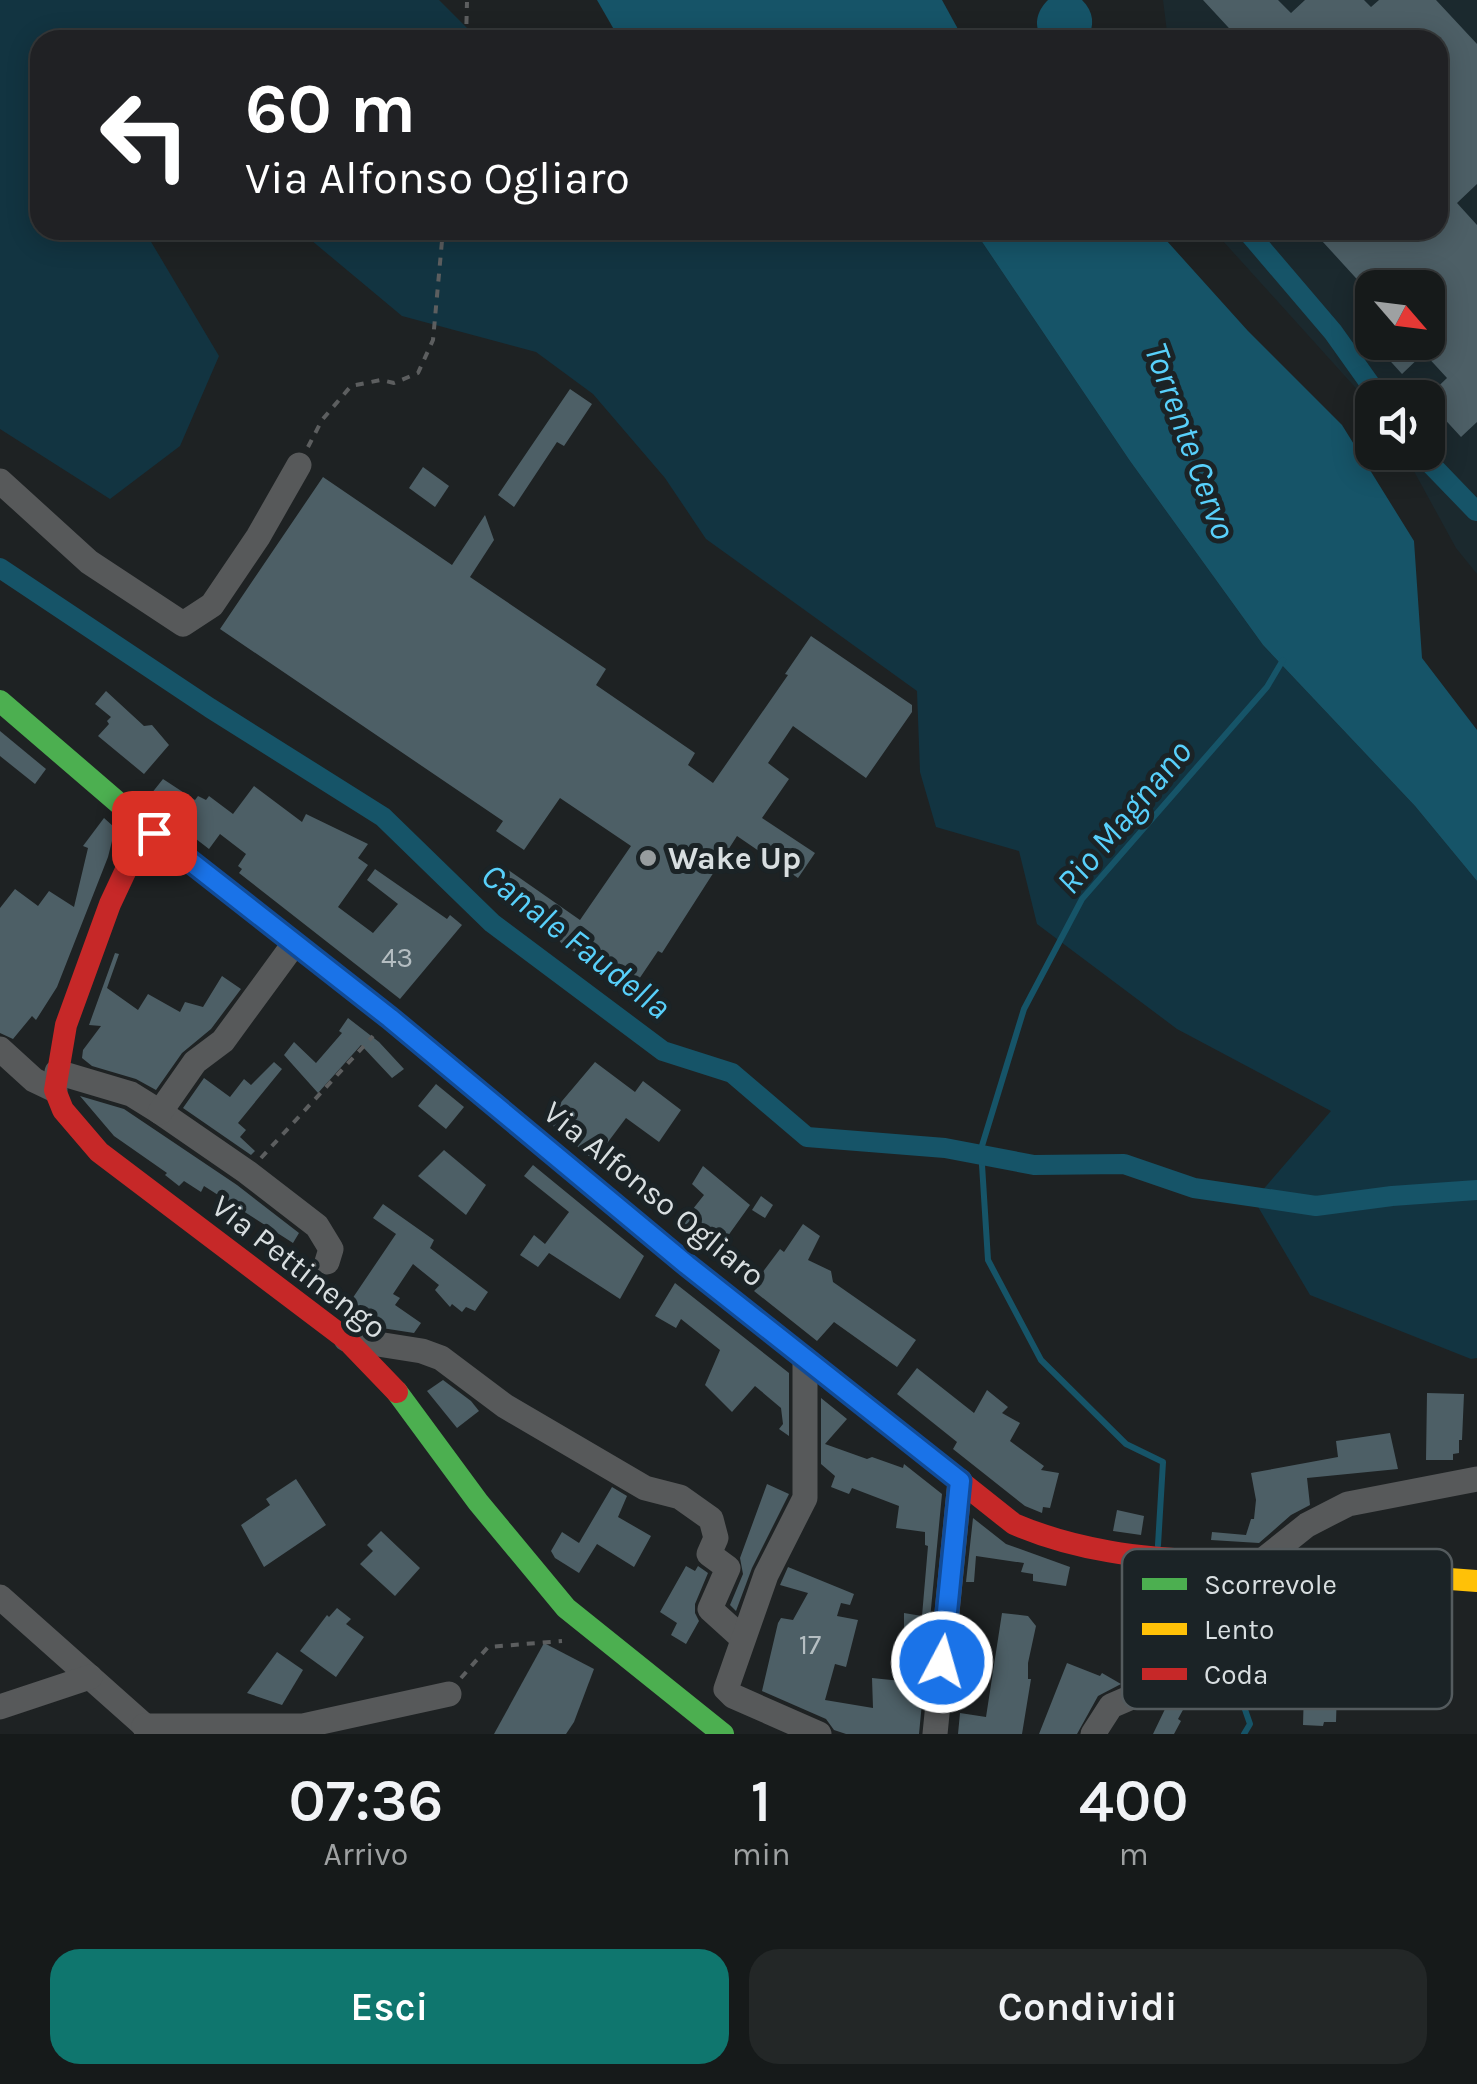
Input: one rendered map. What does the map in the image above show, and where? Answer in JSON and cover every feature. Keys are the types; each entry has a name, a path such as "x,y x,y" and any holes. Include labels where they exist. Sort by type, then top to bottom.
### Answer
{"main road":[{"name":"Via Alfonso Ogliaro","path":"0,701 143,830 184,854 390,1018 1014,1524 1040,1537 1090,1550 1122,1553"},
{"path":"56,1081 66,1025 110,904 143,830"},
{"name":"Via Pettinengo","path":"56,1081 63,1110 99,1152 346,1340 410,1405 478,1502 566,1608 722,1734"},
{"path":"1452,1579 1477,1581"}],"street":[{"path":"0,482 89,562 183,624 212,605 300,464"},
{"path":"160,1112 195,1062 223,1041 294,944"},
{"path":"0,1049 34,1080 130,1094 160,1112 317,1226 331,1249 326,1262"},
{"path":"346,1340 422,1351 441,1358 505,1406 630,1479 697,1507 710,1519 716,1538 709,1554 728,1568 710,1610 742,1638"},
{"path":"806,1359 805,1498 766,1575 726,1689 733,1696 820,1734"},
{"path":"1270,1549 1348,1504 1477,1479"},
{"path":"934,1734 960,1481"},
{"path":"0,1597 149,1730 303,1726 450,1694"},
{"path":"0,1707 90,1677"},
{"path":"678,1700 708,1700 774,1730 792,1734"},
{"path":"1092,1734 1111,1706 1122,1701"}],"path":[{"path":"466,30 467,2"},
{"path":"300,464 322,420 351,386 381,380 394,383 418,373 433,340 442,240"},
{"path":"247,1172 390,1018"},
{"path":"450,1694 488,1647 565,1641"}],"shaded area":[{"path":"0,0 439,0 469,30 30,30 30,240 150,240 219,356 180,446 110,499 0,429"},
{"path":"1163,0 1477,0 1477,574 1456,548 1413,470 1445,470 1445,380 1355,380 1355,387 1222,240 1448,240 1448,30 1167,30"},
{"path":"311,240 981,240 1130,461 1263,645 1415,806 1477,881 1477,1358 1471,1359 1310,1295 1254,1200 1331,1111 1177,1029 1037,924 1019,851 936,827 920,772 917,691 706,539 665,478 593,394 536,352 402,316"}],"water":[{"path":"597,0 942,0 958,30 614,30"},
{"path":"1048,0 1082,0 1092,19 1091,30 1038,30 1041,9"},
{"name":"Torrente Cervo","path":"981,240 1166,240 1248,331 1342,425 1355,446 1355,470 1370,470 1414,541 1422,658 1477,730 1477,881 1415,806 1263,645 1130,461"}],"building":[{"path":"1203,0 1278,0 1291,13 1305,0 1364,0 1371,7 1379,0 1436,0 1477,44 1477,184 1457,203 1477,225 1477,422 1461,437 1445,419 1447,378 1430,360 1445,360 1445,270 1355,270 1355,277 1321,240 1448,240 1448,30 1231,30"},
{"path":"1389,360 1417,360 1402,374"},
{"path":"570,389 592,404 564,446 557,442 514,507 498,495"},
{"path":"423,467 449,486 435,507 409,488"},
{"path":"323,477 452,565 485,515 494,540 470,577 606,669 596,685 695,753 688,765 713,783 811,636 912,705 912,712 866,778 793,726 768,763 789,779 762,818 815,853 798,878 737,836 662,953 658,951 633,988 562,944 504,873 507,869 580,920 631,846 560,798 524,850 496,831 503,821 220,629"},
{"path":"106,691 144,726 152,725 169,745 144,774 98,736 111,717 95,704"},
{"path":"0,731 46,769 35,784 0,756"},
{"path":"163,779 195,800 198,796 206,800 209,796 233,814 254,786 302,822 306,814 368,844 358,858 368,865 338,907 373,933 398,904 367,880 375,869 447,919 450,915 462,925 400,999 239,873 242,869 238,866 246,854 220,834 209,849 152,805 155,797 151,794"},
{"path":"104,818 114,827 108,857 57,987 36,1020 32,1016 13,1039 0,1033 0,908 15,889 38,906 49,891 74,907 88,848 83,846"},
{"path":"115,953 119,954 107,988 138,1010 148,994 180,1012 185,1002 203,1007 222,976 241,989 211,1029 182,1053 156,1090 136,1079 92,1066 82,1058 83,1050 101,1026 89,1025"},
{"path":"348,1018 379,1042 404,1069 392,1078 361,1045 318,1093 284,1055 294,1042 316,1063 342,1033 339,1031"},
{"path":"274,1062 282,1069 238,1123 246,1130 240,1137 255,1151 251,1155 183,1108 204,1078 230,1097 244,1079 251,1085"},
{"path":"595,1062 635,1092 643,1081 681,1110 659,1142 626,1118 605,1146 636,1170 632,1176 635,1179 627,1188 546,1120"},
{"path":"436,1084 464,1107 446,1129 418,1106"},
{"path":"80,1096 124,1109 237,1185 299,1233 293,1243 204,1186 201,1192 184,1181 179,1186 114,1136"},
{"path":"444,1150 486,1185 466,1215 418,1176"},
{"path":"533,1165 644,1256 620,1299 549,1253 538,1267 520,1255 534,1235 545,1244 569,1212 524,1176"},
{"path":"703,1166 750,1205 725,1240 725,1249 717,1261 677,1229 704,1195 692,1184"},
{"path":"761,1196 773,1205 765,1218 752,1210"},
{"path":"383,1204 434,1240 430,1248 488,1292 475,1311 466,1307 462,1312 452,1304 450,1307 435,1290 439,1285 413,1264 393,1294 400,1298 395,1305 421,1323 414,1333 369,1326 375,1318 350,1302 396,1234 373,1218"},
{"path":"803,1224 820,1236 808,1260 831,1271 833,1282 916,1340 897,1367 834,1322 817,1341 754,1291 757,1288 753,1285 780,1249 784,1252"},
{"path":"675,1283 789,1373 789,1436 779,1429 783,1424 781,1408 755,1386 732,1412 705,1385 720,1350 681,1319 676,1328 655,1316"},
{"path":"917,1368 974,1413 987,1390 1008,1407 1002,1413 1020,1423 1010,1441 1044,1466 1041,1470 1059,1473 1050,1508 1043,1507 1042,1513 1025,1506 953,1449 957,1442 897,1394"},
{"path":"443,1380 479,1411 457,1428 427,1391"},
{"path":"1427,1393 1464,1394 1462,1440 1453,1460 1426,1460"},
{"path":"821,1398 847,1419 825,1444 867,1459 872,1457 903,1468 904,1464 942,1494 919,1734 846,1734 834,1730 826,1719 762,1691 778,1623 781,1618 793,1620 808,1593 780,1585 788,1567 854,1594 850,1605 841,1603 837,1616 858,1620 846,1667 835,1664 825,1700 873,1708 872,1678 921,1683 924,1638 904,1635 904,1613 922,1616 928,1546 925,1532 896,1528 899,1506 852,1488 849,1494 831,1487 835,1476 821,1464"},
{"path":"1390,1433 1398,1469 1307,1478 1310,1505 1291,1515 1259,1543 1211,1540 1212,1532 1246,1535 1254,1519 1256,1500 1251,1473 1338,1457 1336,1441"},
{"path":"296,1479 326,1525 264,1567 241,1525 270,1505 266,1499"},
{"path":"767,1484 789,1494 752,1568 736,1611 730,1605 743,1574 740,1558"},
{"path":"612,1487 627,1496 618,1517 651,1536 634,1567 597,1544 579,1573 555,1558 551,1551 562,1532 579,1543"},
{"path":"1117,1510 1144,1516 1141,1535 1113,1531"},
{"path":"973,1518 1006,1544 1070,1567 1066,1586 1033,1581 1033,1574 1021,1572 1024,1563 976,1556 974,1582 966,1582"},
{"path":"381,1531 420,1568 395,1596 360,1564 373,1551 367,1545"},
{"path":"686,1566 695,1571 698,1566 708,1573 695,1604 699,1621 686,1644 671,1635 677,1623 660,1612"},
{"path":"337,1608 351,1619 346,1624 364,1637 336,1677 300,1651 327,1615"},
{"path":"1002,1613 1028,1616 1036,1626 1028,1663 1031,1679 1022,1734 958,1734 960,1713 986,1717"},
{"path":"544,1643 594,1669 574,1722 566,1734 494,1734"},
{"path":"277,1652 303,1670 282,1705 247,1693"},
{"path":"1067,1663 1100,1676 1102,1673 1121,1684 1098,1696 1077,1734 1039,1734"},
{"path":"1165,1709 1183,1709 1174,1734 1153,1734"},
{"path":"1303,1709 1336,1709 1336,1722 1303,1725"}],"waterway":[{"path":"1255,240 1333,332 1367,380"},
{"path":"1436,470 1476,511"},
{"name":"Canale Faudella","path":"0,568 383,817 492,923 663,1051 732,1073 807,1137 945,1148 1034,1165 1124,1164 1194,1188 1316,1206 1477,1190"},
{"name":"Rio Magnano","path":"1158,1545 1163,1462 1126,1444 1041,1360 988,1260 981,1149 1024,1009 1082,899 1267,687 1283,660"},
{"name":"Rio Magnano","path":"1244,1734 1250,1724 1245,1709"}],"traffic: fast":[{"path":"0,701 136,818"},
{"path":"153,833 390,1018 664,1246"},
{"path":"397,1392 478,1502 566,1608 723,1734"}],"traffic: slow":[{"path":"1452,1579 1477,1581"}],"traffic: jam":[{"path":"140,840 110,904 66,1025 55,1090 63,1110 99,1152 346,1339 397,1392"},
{"path":"664,1246 1014,1524 1061,1541 1122,1553"}],"place":[{"name":"Wake Up","path":"648,858"}],"route":[{"path":"154,833 390,1018 687,1265 960,1481 942,1662"}]}
